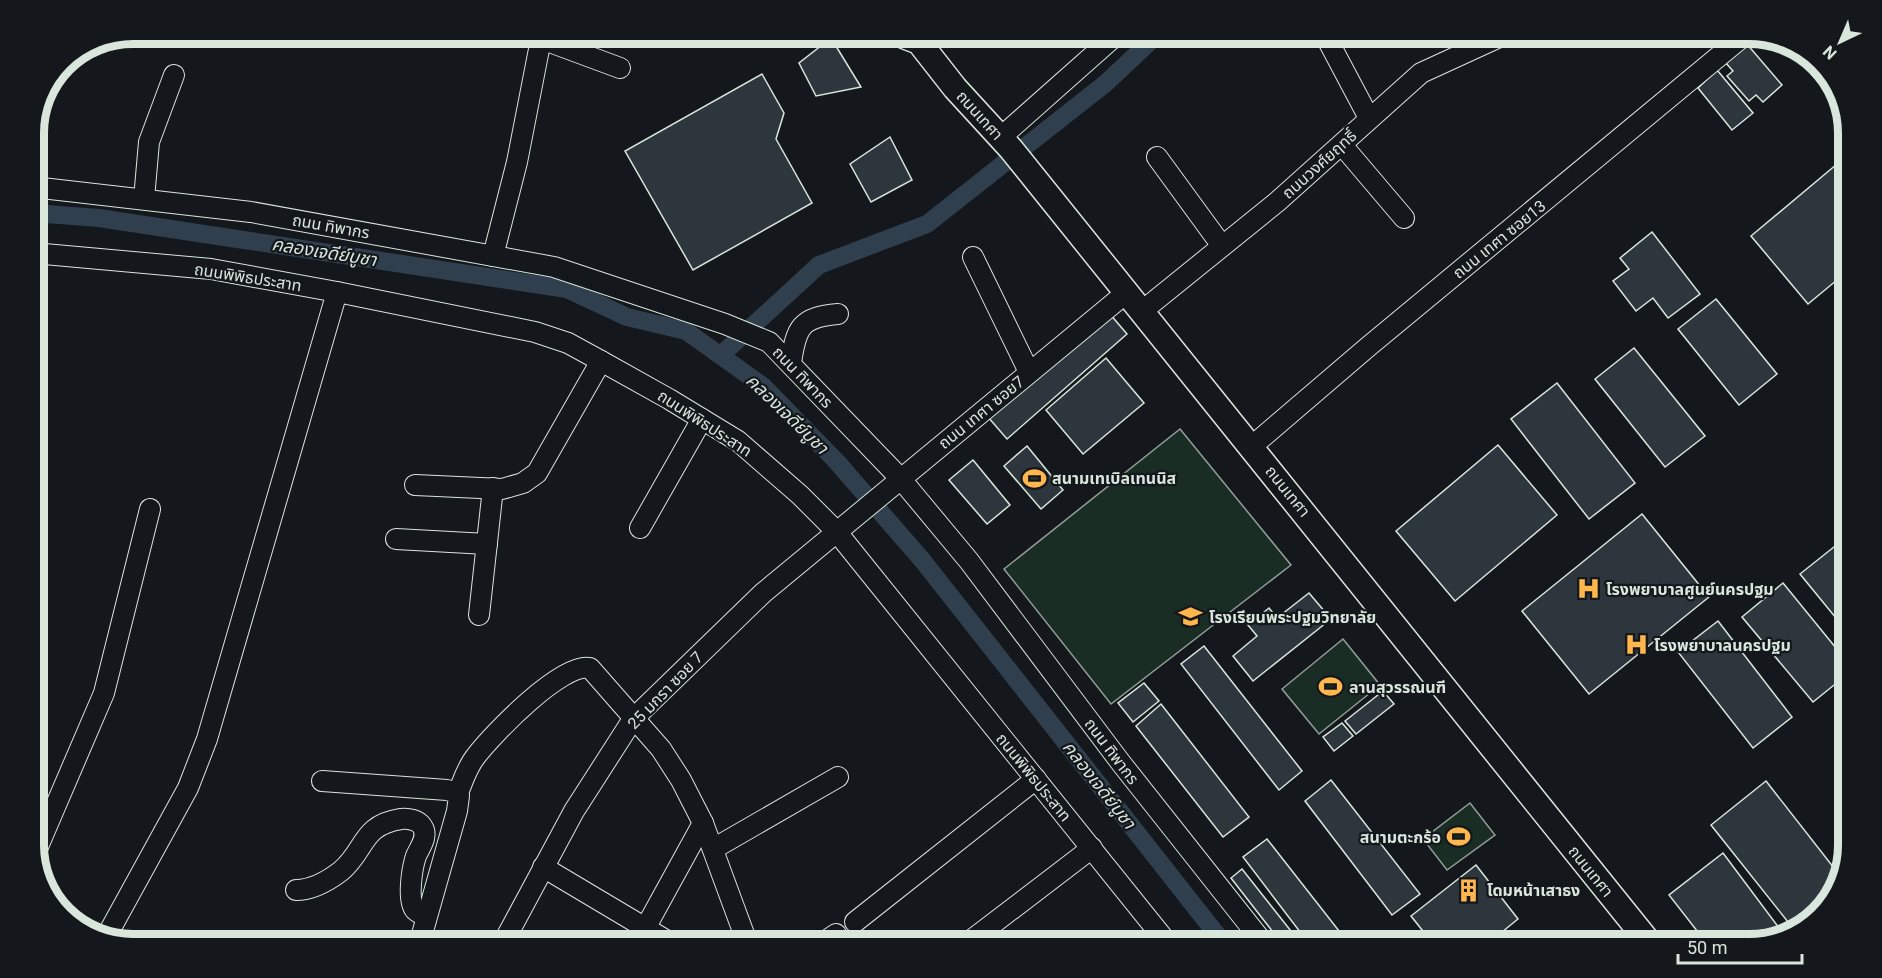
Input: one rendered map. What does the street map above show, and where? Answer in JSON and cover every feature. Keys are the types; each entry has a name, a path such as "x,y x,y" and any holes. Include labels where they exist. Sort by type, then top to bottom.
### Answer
{"main road":[{"name":"ถนนเทศา","path":"922,44 955,88 1046,192 1642,934"}],"street":[{"path":"493,256 517,162 539,44"},
{"path":"554,44 620,68"},
{"path":"1006,144 1107,44"},
{"path":"1330,44 1369,118"},
{"name":"ถนนวงศ์ยฤทธิ์","path":"1141,312 1277,202 1421,73 1484,44"},
{"name":"ถนน เทศา ซอย13","path":"1251,447 1369,346 1734,44"},
{"path":"144,199 149,142 174,75"},
{"path":"1342,145 1404,218"},
{"path":"1157,157 1222,246"},
{"name":"ถนน ทิพากร","path":"44,188 251,212 554,267 762,338 777,348 791,363 893,483 969,561 1121,763 1256,934"},
{"name":"ถนนพิพิธประสาท","path":"44,254 211,269 535,332 567,343 702,419 738,441 800,495 842,527 1036,779 1160,934"},
{"path":"973,257 1029,372"},
{"path":"109,931 188,788 207,739 337,292"},
{"name":"ถนน เทศา ซอย7","path":"842,527 1126,293"},
{"path":"791,363 794,344 805,324 818,316 838,314"},
{"path":"415,485 502,489 523,483 537,473 601,361"},
{"path":"640,528 702,419"},
{"path":"479,615 494,488"},
{"path":"44,833 104,693 150,509"},
{"name":"25 มกรา ซอย 7","path":"508,934 574,811 633,719 763,593 842,527"},
{"path":"396,539 487,544"},
{"path":"422,934 457,811 458,793 476,756 537,693 583,666 590,668 661,749 681,780 703,823 744,934"},
{"path":"713,849 838,777"},
{"path":"855,922 1036,779"},
{"path":"322,781 447,790 458,793"},
{"path":"296,890 308,890 341,870 374,829 388,821 406,819 422,826 424,833 412,872 411,904 416,911 426,917"},
{"path":"643,934 703,823"},
{"path":"980,934 1092,849"},
{"path":"543,867 637,934"}],"green space":[{"path":"1180,429 1291,565 1111,704 1004,569"},
{"name":"ลานสุวรรณนฑี","path":"1343,639 1380,685 1319,734 1282,689"},
{"name":"สนามตะกร้อ","path":"1470,803 1495,835 1447,870 1423,839"}],"building":[{"path":"823,44 835,44 861,87 816,96 799,63"},
{"path":"1747,44 1782,85 1763,102 1756,95 1749,101 1727,76 1733,71 1725,62"},
{"path":"1798,58 1810,68 1810,72 1816,74 1830,96"},
{"path":"1717,70 1753,113 1732,130 1698,88"},
{"path":"762,74 784,113 776,139 812,203 693,270 625,151"},
{"path":"890,137 912,180 871,202 850,164"},
{"path":"1838,163 1838,279 1808,304 1751,236"},
{"path":"1652,232 1700,294 1668,318 1653,298 1636,311 1613,281 1629,269 1620,258"},
{"path":"1716,299 1777,374 1739,405 1678,329"},
{"path":"1109,313 1127,334 1007,439 988,417"},
{"path":"1634,348 1705,436 1665,467 1595,379"},
{"path":"1106,358 1144,403 1083,454 1046,410"},
{"path":"1557,383 1635,483 1589,519 1511,419"},
{"path":"1498,445 1557,515 1455,601 1396,531"},
{"name":"สนามเทเบิลเทนนิส","path":"1027,446 1063,490 1041,509 1004,466"},
{"path":"973,460 1010,505 987,524 949,480"},
{"path":"1642,514 1709,597 1589,694 1522,611"},
{"path":"1838,544 1838,621 1800,574"},
{"path":"1783,583 1838,650 1838,682 1813,702 1742,617"},
{"path":"1309,593 1331,619 1253,681 1233,656 1257,636 1248,625 1269,608 1277,618"},
{"path":"1718,621 1792,717 1753,748 1678,652"},
{"path":"1204,646 1302,771 1279,790 1181,664"},
{"path":"1144,683 1159,701 1133,722 1118,703"},
{"path":"1383,691 1394,704 1356,734 1345,721"},
{"path":"1161,704 1249,817 1223,837 1136,726"},
{"path":"1342,723 1353,736 1334,751 1323,737"},
{"path":"1331,780 1420,894 1392,915 1305,801"},
{"path":"1766,781 1835,869 1829,885 1816,904 1790,925 1711,825"},
{"path":"1267,839 1341,934 1302,934 1243,857"},
{"path":"1723,853 1780,929 1761,934 1699,934 1669,895"},
{"name":"โดมหน้าเสาธง","path":"1476,865 1518,919 1500,934 1425,934 1411,916"},
{"path":"1242,869 1293,934 1274,934 1231,878"}],"waterway":[{"path":"721,355 819,265 927,224 1106,83 1147,44"},
{"name":"คลองเจดีย์บูชา","path":"44,214 99,218 567,289 627,317 686,331 763,386 837,462 923,561 1216,934"}],"place":[{"name":"สนามเทเบิลเทนนิส","path":"1034,478"},
{"name":"โรงพยาบาลศูนย์นครปฐม","path":"1588,589"},
{"name":"โรงเรียนพระปฐมวิทยาลัย","path":"1191,617"},
{"name":"โรงพยาบาลนครปฐม","path":"1636,645"},
{"name":"ลานสุวรรณนฑี","path":"1331,687"},
{"name":"สนามตะกร้อ","path":"1459,837"},
{"name":"โดมหน้าเสาธง","path":"1469,890"}]}
